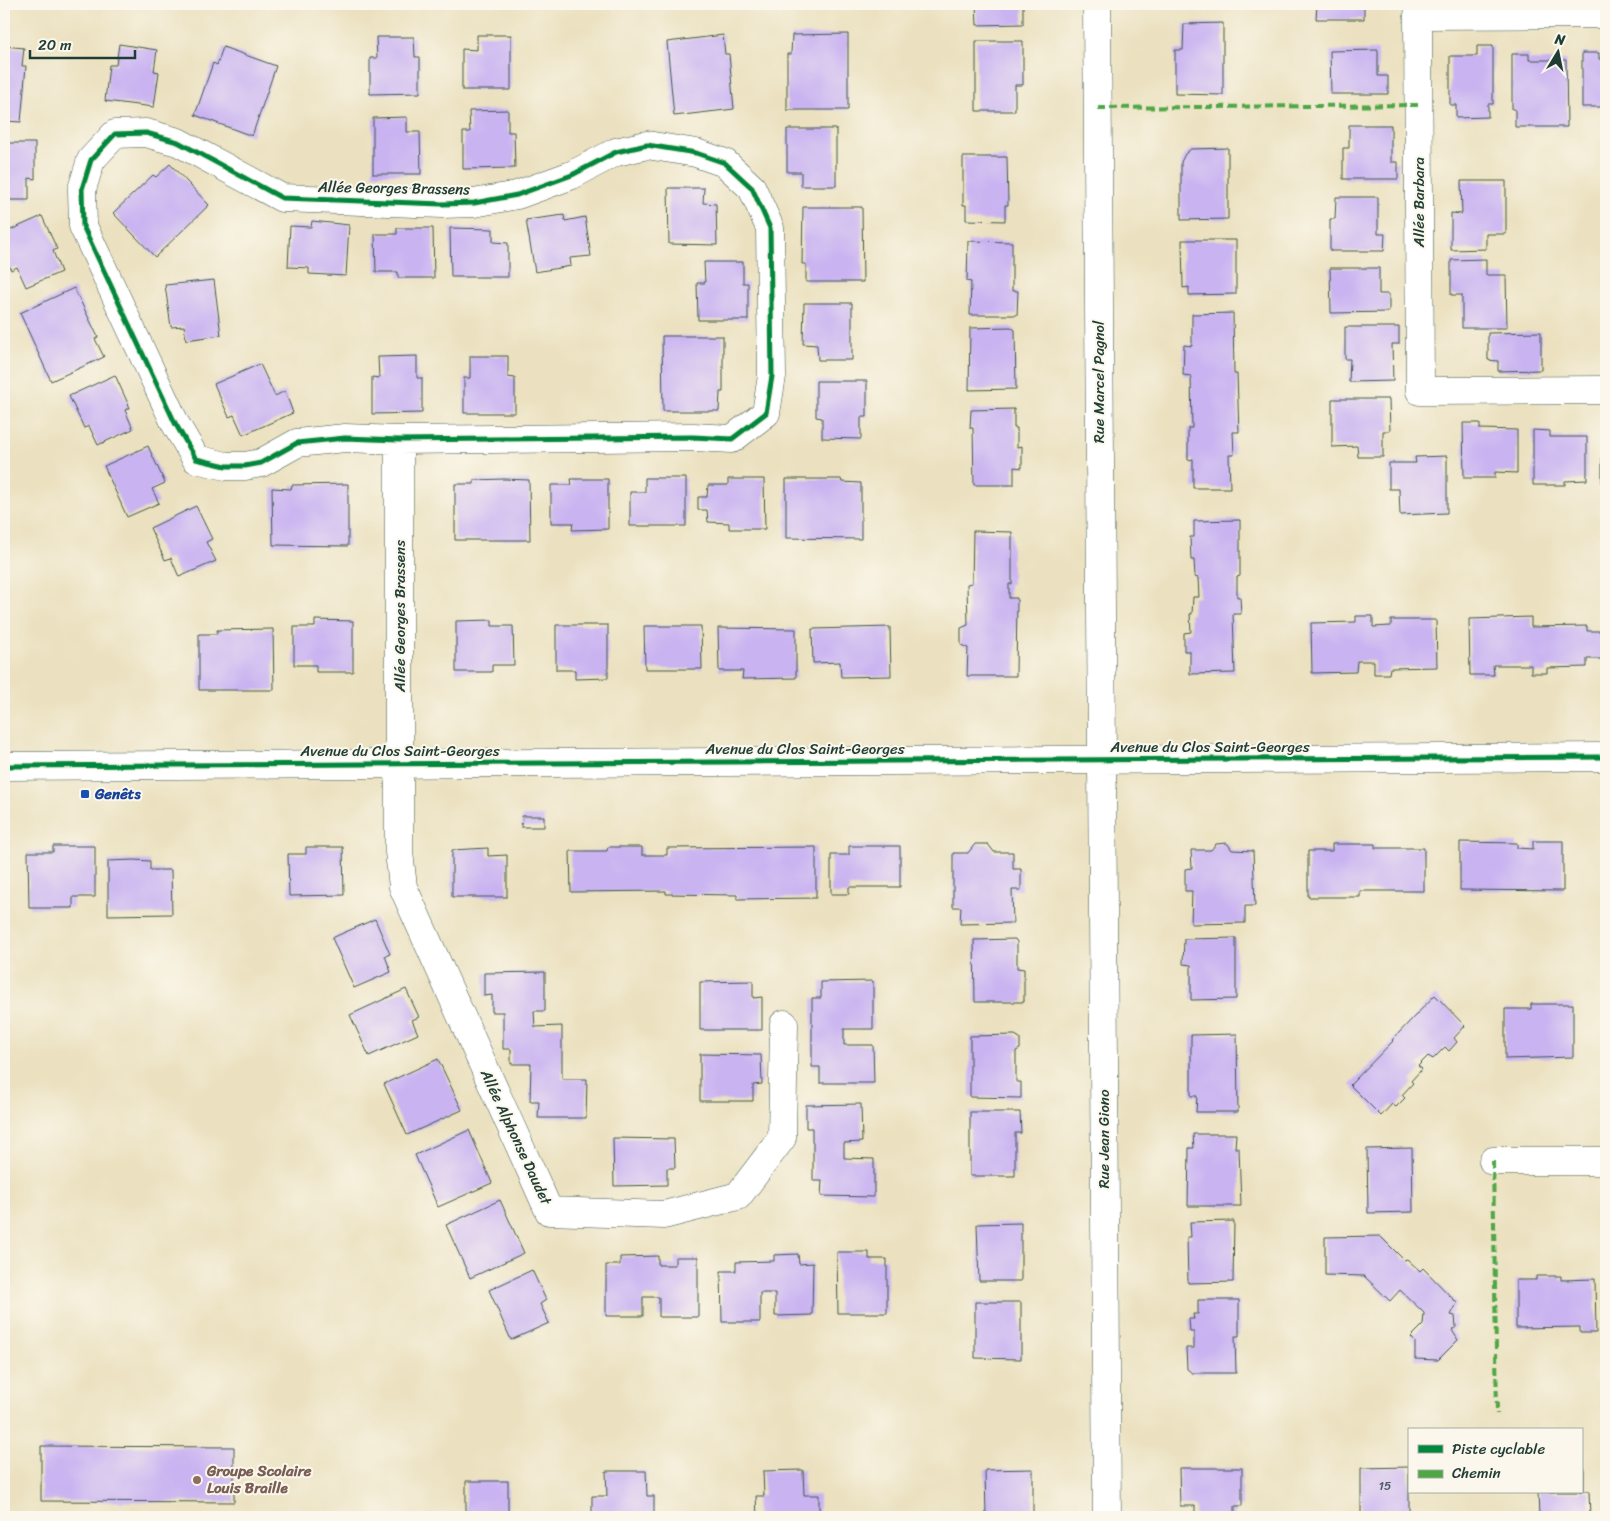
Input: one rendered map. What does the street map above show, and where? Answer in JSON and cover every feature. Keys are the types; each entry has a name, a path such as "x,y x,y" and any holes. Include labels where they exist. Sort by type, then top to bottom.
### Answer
{"street":[{"name":"Rue Marcel Pagnol","path":"1097,4 1102,760"},
{"name":"Allée Barbara","path":"1606,14 1418,15 1420,391 1606,390"},
{"name":"Allée Georges Brassens","path":"146,133 178,142 282,198 442,204 474,203 518,195 572,174 616,152 647,145 696,153 725,163 752,188 770,228 772,376 766,413 732,439 693,437 399,440 345,438 298,443 261,463 244,466 226,466 196,459 175,423 82,226 82,189 91,160 116,134 146,133"},
{"name":"Allée Georges Brassens","path":"399,440 400,763"},
{"name":"Avenue du Clos Saint-Georges","path":"4,766 1606,757"},
{"name":"Rue Jean Giono","path":"1102,760 1107,1517"},
{"name":"Allée Alphonse Daudet","path":"400,763 399,852 403,887 549,1211 664,1215 738,1196 782,1138 784,1024"},
{"path":"1493,1161 1606,1161"}],"building":[{"path":"976,4 1023,4 1023,24 977,25"},
{"path":"1183,4 1235,4 1235,8 1184,8"},
{"path":"1317,4 1364,4 1364,19 1316,19"},
{"path":"1223,23 1223,95 1175,94 1175,50 1183,50 1184,24"},
{"path":"848,34 848,110 787,110 787,54 791,54 792,35"},
{"path":"477,35 511,35 511,90 462,90 462,49 477,50"},
{"path":"723,35 725,54 729,54 734,109 674,116 667,42"},
{"path":"376,37 414,37 415,57 420,57 420,93 370,94 370,58 377,58"},
{"path":"976,41 1023,41 1023,85 1015,85 1015,111 976,111"},
{"path":"119,44 157,50 154,71 159,72 154,107 105,101 109,65 116,65"},
{"path":"4,46 24,48 22,66 26,66 21,122 4,121"},
{"path":"1477,46 1493,46 1493,104 1488,104 1488,117 1456,118 1456,105 1450,105 1450,56 1477,56"},
{"path":"223,47 276,66 252,136 195,115 213,63 217,65"},
{"path":"1378,50 1378,76 1388,76 1388,94 1331,94 1330,51"},
{"path":"1582,53 1599,53 1599,59 1606,59 1606,107 1582,107"},
{"path":"1512,54 1529,54 1529,60 1566,60 1567,127 1515,127 1515,109 1512,109"},
{"path":"508,110 508,132 514,132 515,168 463,169 463,132 470,132 469,111"},
{"path":"407,117 407,132 420,132 421,174 373,174 373,118"},
{"path":"1349,125 1391,125 1391,162 1398,162 1398,179 1343,179 1343,148 1349,148"},
{"path":"787,129 836,129 836,186 801,186 801,172 787,172"},
{"path":"4,143 35,143 35,179 29,178 29,200 4,200"},
{"path":"1228,148 1228,219 1181,220 1181,162 1185,154 1191,149"},
{"path":"963,157 1007,157 1008,205 1005,205 1005,221 966,220 966,205 963,205"},
{"path":"170,164 209,205 155,257 113,213 153,175 156,177"},
{"path":"1461,181 1506,181 1506,234 1486,234 1486,249 1451,250 1451,213 1462,214"},
{"path":"668,188 704,188 703,203 716,204 717,245 669,244"},
{"path":"1336,197 1378,197 1378,234 1385,234 1384,251 1330,251 1330,219 1335,219"},
{"path":"803,207 862,207 863,282 806,282 806,264 802,264"},
{"path":"564,215 565,221 585,217 591,256 570,258 571,266 535,272 526,220"},
{"path":"42,216 57,249 53,251 61,272 26,287 17,267 11,270 4,255 4,233"},
{"path":"312,221 349,225 346,276 309,274 309,268 288,267 290,226 311,227"},
{"path":"397,228 433,228 434,278 398,278 398,272 376,272 375,234 397,234"},
{"path":"450,228 493,229 493,242 508,243 508,277 451,277"},
{"path":"1182,240 1236,240 1236,294 1189,295 1189,287 1183,288"},
{"path":"968,241 1012,242 1012,291 1018,291 1017,315 970,315 971,282 967,281"},
{"path":"1486,259 1486,275 1506,275 1507,328 1462,328 1462,295 1451,295 1451,260"},
{"path":"704,262 743,262 743,283 748,283 748,320 698,320 697,283 705,283"},
{"path":"1330,268 1379,268 1379,294 1389,294 1389,312 1331,313"},
{"path":"214,280 221,335 186,340 184,326 171,327 165,285"},
{"path":"74,288 98,337 95,339 104,357 51,381 20,313"},
{"path":"804,303 852,303 852,360 818,360 817,345 803,344"},
{"path":"1233,313 1234,374 1237,374 1239,432 1233,432 1234,455 1229,455 1230,488 1193,488 1193,459 1188,460 1188,428 1192,428 1191,376 1183,375 1184,345 1192,346 1192,314"},
{"path":"1011,327 1015,330 1016,389 969,390 970,328"},
{"path":"1345,327 1399,327 1399,344 1392,344 1393,381 1349,382 1350,359 1345,359"},
{"path":"1541,332 1541,370 1498,371 1498,361 1488,360 1488,333"},
{"path":"662,336 723,336 723,392 720,392 719,411 663,411"},
{"path":"417,356 417,378 422,378 422,413 372,414 372,377 379,378 378,357"},
{"path":"470,356 508,356 508,377 515,378 515,413 464,413 464,378 470,378"},
{"path":"260,364 275,396 285,391 293,413 243,435 234,415 229,417 214,384"},
{"path":"115,375 130,408 125,410 133,429 98,445 89,426 84,428 69,396"},
{"path":"816,381 867,381 867,417 861,417 861,439 822,438 822,418 816,417"},
{"path":"1332,399 1389,399 1390,431 1383,431 1383,457 1358,457 1357,446 1332,447"},
{"path":"1014,409 1017,447 1022,446 1022,468 1014,467 1014,485 974,485 973,428 970,428 971,410"},
{"path":"1463,423 1480,423 1480,429 1517,430 1517,473 1495,472 1495,478 1464,478"},
{"path":"1533,430 1550,431 1550,437 1587,437 1587,480 1565,481 1565,485 1533,485"},
{"path":"1602,441 1606,441 1606,489 1602,489"},
{"path":"148,446 165,483 152,489 159,503 127,517 104,466"},
{"path":"1447,456 1447,513 1400,515 1399,489 1389,489 1389,463 1416,463 1415,457"},
{"path":"645,478 686,478 686,526 630,526 630,492 645,492"},
{"path":"571,479 608,479 608,529 572,530 573,523 551,523 551,485 572,485"},
{"path":"728,479 764,479 765,529 729,529 729,523 708,522 707,510 698,510 698,497 707,497 708,485 728,485"},
{"path":"786,479 841,479 842,482 861,483 861,539 786,538"},
{"path":"474,480 529,480 530,540 455,540 455,484 474,484"},
{"path":"348,484 348,546 273,545 272,488 291,489 292,485"},
{"path":"196,506 212,539 206,542 216,561 179,577 171,558 165,560 150,528"},
{"path":"1240,520 1240,576 1237,577 1237,597 1240,597 1241,614 1233,614 1235,673 1190,674 1190,651 1184,651 1184,633 1191,632 1190,614 1192,614 1193,597 1199,597 1198,578 1195,577 1194,560 1191,560 1190,537 1194,537 1194,521"},
{"path":"973,531 1012,532 1012,584 1009,584 1009,598 1017,598 1016,676 967,676 968,648 961,645 961,628 968,625 967,584 972,583"},
{"path":"1356,616 1373,616 1373,627 1391,626 1391,620 1436,620 1437,667 1390,668 1389,674 1374,674 1374,661 1357,661 1356,672 1312,673 1311,623 1356,622"},
{"path":"1531,617 1531,627 1587,626 1587,631 1606,631 1606,659 1587,659 1587,667 1547,668 1547,673 1531,673 1531,665 1493,665 1494,675 1470,675 1469,619"},
{"path":"315,620 353,621 353,672 316,672 316,665 294,665 294,627 315,627"},
{"path":"492,620 492,626 513,626 514,665 492,665 492,672 456,672 456,621"},
{"path":"556,625 608,625 608,678 575,679 575,670 556,670"},
{"path":"644,626 701,626 702,669 645,669"},
{"path":"890,627 891,676 841,677 840,662 813,663 812,629"},
{"path":"718,628 796,629 796,678 742,679 743,671 719,671"},
{"path":"273,629 274,690 199,690 199,634 217,634 217,630"},
{"path":"522,816 544,816 544,827 521,827"},
{"path":"1533,841 1563,841 1563,891 1460,890 1460,842 1517,843 1517,848 1533,849"},
{"path":"1227,843 1232,850 1253,851 1255,906 1245,906 1245,923 1191,924 1192,891 1185,891 1185,869 1192,868 1191,850 1211,850 1216,844"},
{"path":"975,844 988,844 994,852 1013,852 1013,869 1021,869 1021,890 1012,890 1013,923 960,924 961,907 953,907 953,853 968,853"},
{"path":"1332,844 1375,844 1375,848 1424,848 1424,891 1360,891 1360,897 1308,897 1308,851 1332,851"},
{"path":"53,846 95,846 95,897 73,897 73,908 29,908 28,852 53,852"},
{"path":"849,846 900,846 900,887 849,887 849,894 831,894 831,855 849,855"},
{"path":"306,847 343,847 344,895 289,896 288,854 306,854"},
{"path":"608,847 642,847 642,855 667,855 667,848 816,847 816,898 737,899 737,895 666,894 666,891 571,892 570,851 607,851"},
{"path":"488,848 488,856 507,855 507,897 452,897 452,850"},
{"path":"108,861 150,861 150,870 171,870 172,914 108,915"},
{"path":"375,919 390,954 385,956 391,972 354,988 332,938"},
{"path":"1236,938 1236,999 1191,1000 1191,965 1183,964 1184,939"},
{"path":"1015,939 1017,942 1017,968 1024,969 1024,1002 975,1002 974,940"},
{"path":"545,972 545,1011 534,1011 535,1027 562,1026 562,1079 587,1079 586,1118 538,1118 539,1101 530,1101 531,1064 511,1064 511,1049 503,1049 503,1012 492,1012 492,995 484,996 484,973"},
{"path":"753,981 753,998 762,997 762,1030 700,1030 700,982"},
{"path":"873,981 873,1029 844,1029 844,1045 873,1045 874,1083 820,1083 820,1067 812,1067 812,998 821,998 821,982"},
{"path":"406,989 419,1017 412,1020 418,1034 369,1056 350,1015"},
{"path":"1435,995 1465,1026 1454,1038 1457,1042 1449,1051 1445,1047 1433,1059 1428,1056 1418,1066 1422,1069 1402,1095 1405,1098 1396,1107 1392,1104 1381,1116 1350,1085"},
{"path":"1531,1004 1573,1004 1573,1057 1505,1059 1505,1009 1531,1009"},
{"path":"1237,1034 1238,1112 1196,1112 1197,1096 1191,1096 1191,1035"},
{"path":"1015,1035 1020,1038 1020,1049 1016,1051 1016,1082 1021,1082 1021,1098 970,1097 970,1036"},
{"path":"700,1054 761,1055 762,1084 753,1085 753,1101 700,1101"},
{"path":"438,1059 462,1110 407,1135 384,1084"},
{"path":"861,1104 862,1142 844,1143 844,1158 874,1159 874,1197 821,1196 822,1181 813,1181 812,1128 806,1128 806,1105"},
{"path":"970,1112 1020,1112 1021,1133 1015,1133 1015,1176 970,1176"},
{"path":"469,1130 492,1183 438,1207 415,1155"},
{"path":"1193,1134 1236,1134 1235,1148 1239,1148 1241,1206 1188,1206 1189,1148 1194,1148"},
{"path":"613,1138 674,1139 675,1168 667,1168 667,1185 614,1186"},
{"path":"1412,1148 1413,1212 1368,1213 1367,1149"},
{"path":"500,1200 524,1253 470,1278 446,1225"},
{"path":"1234,1221 1233,1282 1188,1283 1187,1237 1191,1237 1190,1222"},
{"path":"1021,1223 1021,1281 979,1281 977,1224"},
{"path":"1380,1236 1404,1260 1407,1259 1420,1271 1423,1268 1457,1303 1451,1315 1455,1316 1456,1327 1452,1330 1458,1340 1438,1360 1415,1359 1415,1342 1411,1337 1423,1325 1424,1313 1400,1290 1390,1301 1364,1276 1325,1275 1325,1237"},
{"path":"837,1252 869,1252 869,1259 887,1259 887,1313 838,1313"},
{"path":"798,1254 799,1264 813,1263 812,1315 775,1316 775,1293 760,1293 760,1322 722,1322 721,1271 736,1271 736,1262 774,1261 774,1255"},
{"path":"658,1256 658,1265 675,1265 675,1257 698,1257 698,1317 659,1317 659,1297 643,1297 643,1316 606,1316 606,1265 620,1265 620,1257"},
{"path":"532,1270 546,1300 540,1304 549,1323 511,1340 489,1290"},
{"path":"1536,1276 1561,1276 1561,1280 1595,1279 1596,1333 1580,1333 1580,1327 1516,1328 1516,1280 1536,1280"},
{"path":"1198,1300 1239,1300 1239,1336 1235,1336 1236,1373 1192,1373 1187,1369 1186,1348 1194,1348 1194,1332 1190,1332 1189,1319 1194,1319 1193,1314 1198,1314"},
{"path":"975,1302 1021,1302 1021,1359 975,1358"},
{"path":"41,1446 234,1447 234,1502 41,1501"},
{"path":"1582,1466 1584,1466 1584,1491 1589,1491 1590,1517 1539,1517 1538,1494 1582,1494"},
{"path":"1408,1467 1409,1517 1361,1517 1361,1468"},
{"path":"1179,1468 1242,1468 1242,1506 1235,1506 1235,1517 1195,1517 1195,1506 1180,1506"},
{"path":"1033,1469 1033,1517 986,1517 985,1470"},
{"path":"803,1470 804,1495 819,1495 819,1517 757,1517 756,1496 764,1496 763,1471"},
{"path":"606,1471 646,1471 647,1496 654,1496 654,1517 592,1517 592,1496 607,1496"},
{"path":"466,1481 508,1481 508,1514 516,1514 516,1517 460,1517 460,1514 466,1514"}],"marked path":[{"path":"1098,108 1419,105"},
{"path":"1493,1161 1497,1414"}],"cycle path":[{"path":"146,133 178,142 282,198 442,204 474,203 517,195 572,175 616,152 647,145 696,153 725,163 752,188 770,228 772,376 766,413 732,439 693,437 399,440 345,438 297,443 261,463 245,466 226,466 196,459 175,423 83,226 82,189 91,160 115,134 146,133"},
{"path":"4,766 1606,757"}],"place":[{"name":"Genêts","path":"85,794"},
{"name":"Groupe Scolaire Louis Braille","path":"197,1480"}]}
